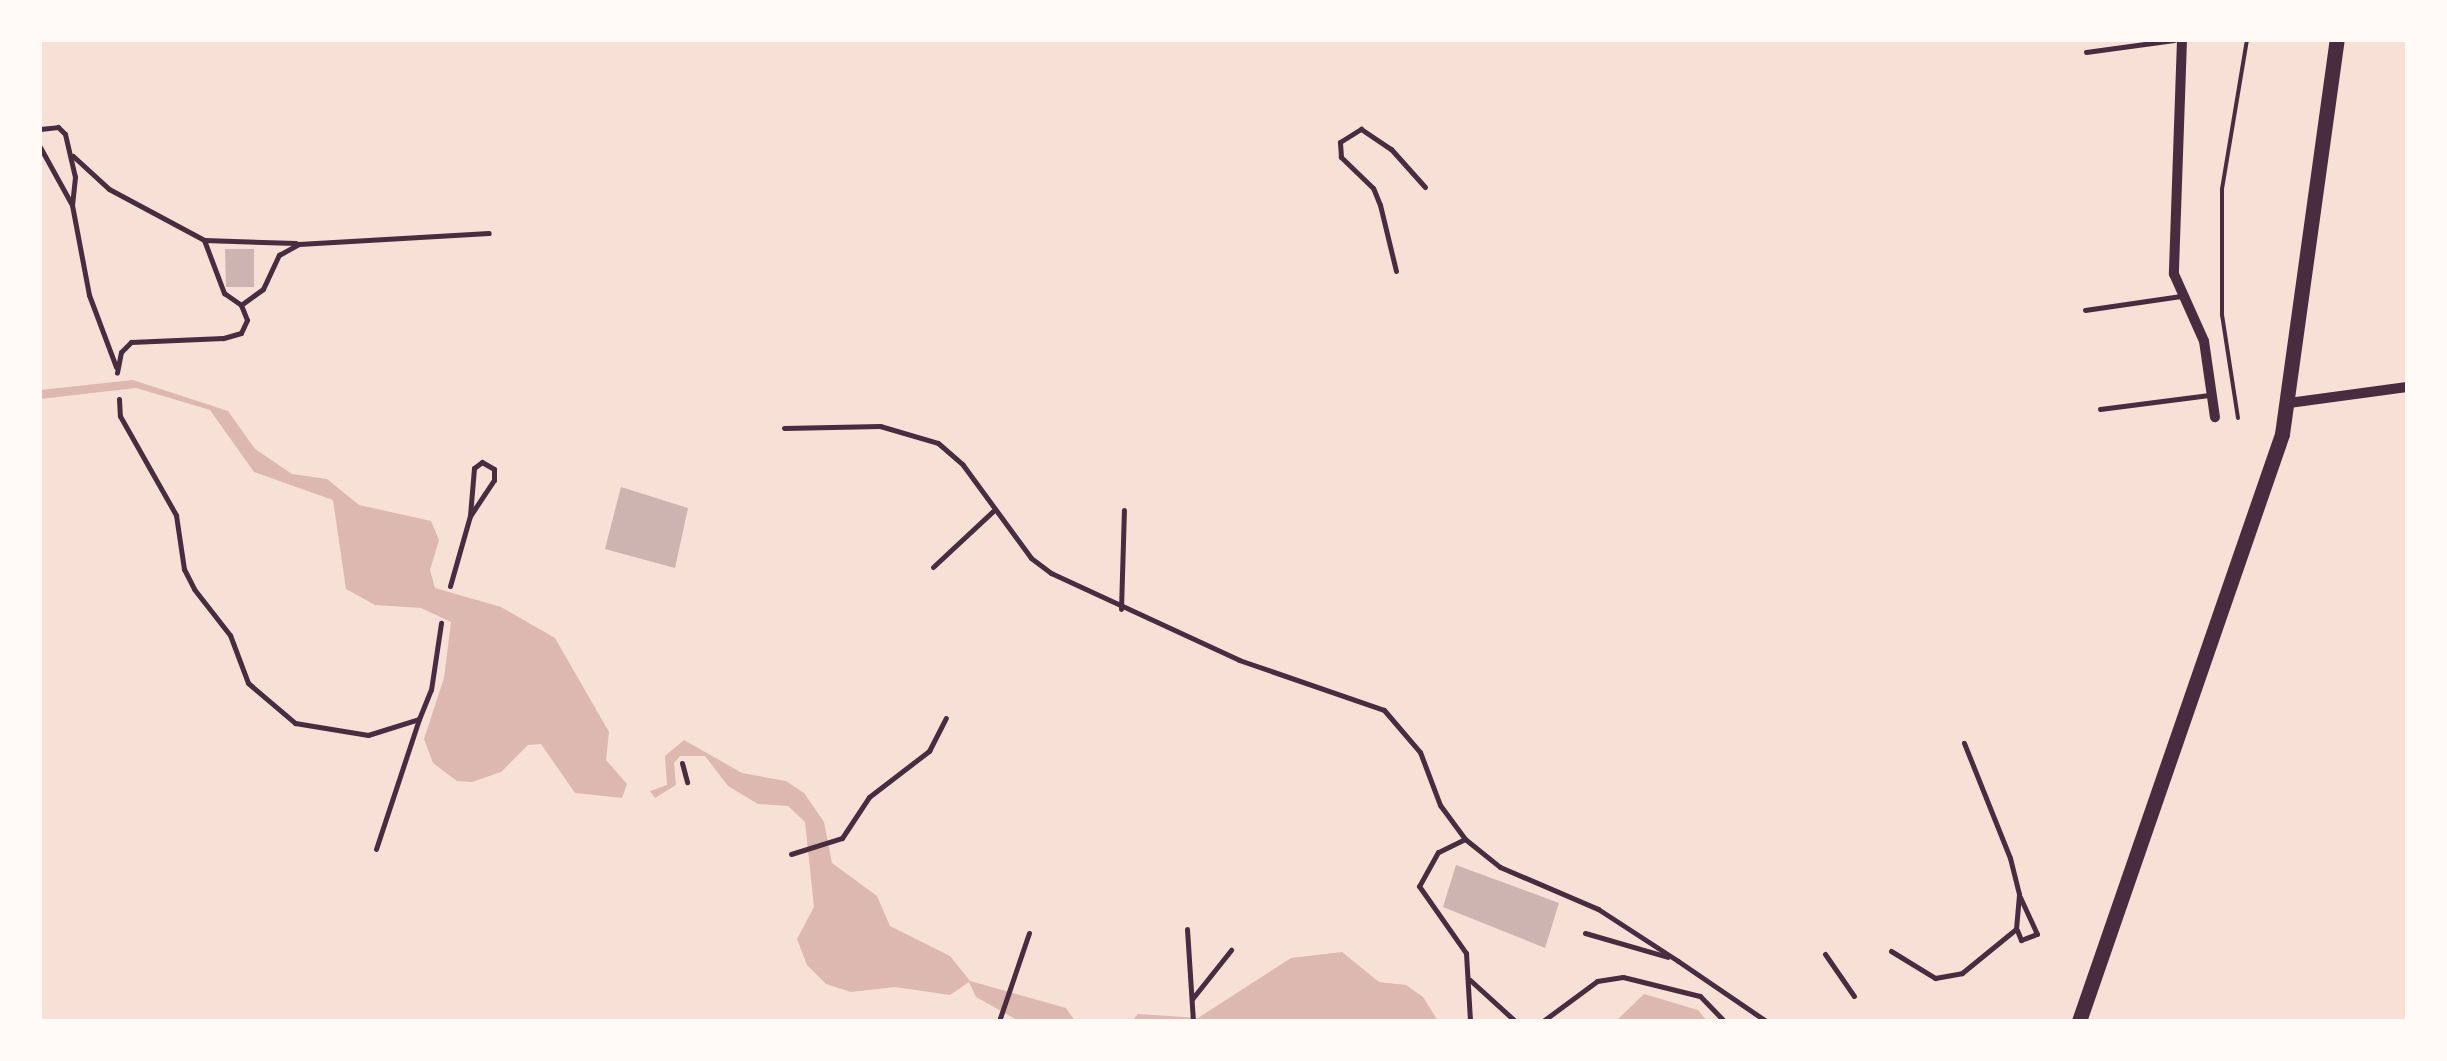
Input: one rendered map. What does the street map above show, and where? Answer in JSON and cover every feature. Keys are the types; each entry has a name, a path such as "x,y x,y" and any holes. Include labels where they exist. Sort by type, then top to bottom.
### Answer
{"main road":[{"path":"2079,1021 2289,403 2336,40"}],"street":[{"path":"2182,40 2174,274 2204,342 2215,417"},
{"path":"2289,403 2407,387"}],"lane":[{"path":"2086,52 2174,40"},
{"path":"40,129 58,127 72,156 108,188 204,240 299,244 489,233"},
{"path":"1396,271 1380,205 1341,157 1340,142 1361,129 1390,149 1425,187"},
{"path":"40,147 72,206"},
{"path":"72,156 72,206 89,295 117,373 120,352 131,342 242,333 247,320 241,304 224,292 204,240"},
{"path":"241,304 263,290 279,255 299,244"},
{"path":"2085,310 2184,296"},
{"path":"2100,409 2212,395"},
{"path":"120,399 120,416 176,515 184,569 230,635 248,683 296,723 336,733 368,735 418,719"},
{"path":"784,428 880,426 916,432 963,465 1031,558 1121,609 1240,660 1384,710 1420,752 1440,805 1465,838 1500,867 1598,909 1766,1021"},
{"path":"450,586 470,516 474,468 482,462 494,468 494,480 470,516"},
{"path":"1121,609 1124,510"},
{"path":"933,566 994,511"},
{"path":"376,849 431,690 441,622"},
{"path":"791,854 842,838 869,797 929,751 946,718"},
{"path":"1964,743 2037,934 2021,940 2016,929 2019,894"},
{"path":"682,764 687,782"},
{"path":"1465,838 1438,852 1419,886 1466,953 1470,1021"},
{"path":"1186,929 1194,1021"},
{"path":"1891,952 1935,978 1962,973 2016,929"},
{"path":"1000,1018 1030,933"},
{"path":"1584,933 1678,960"},
{"path":"1192,999 1231,950"},
{"path":"1825,954 1854,996"},
{"path":"1543,1021 1597,981 1622,977 1700,996 1724,1021"},
{"path":"1470,980 1515,1021"}],"path":[{"path":"2238,418 2222,315 2222,189 2247,40"}],"shaded area":[{"path":"133,380 228,411 255,449 292,474 327,479 359,505 431,521 439,540 430,570 435,588 501,607 555,638 609,732 606,760 627,784 622,798 575,793 541,744 528,745 501,772 472,782 457,781 433,763 424,739 444,678 451,622 421,608 375,605 346,589 333,500 254,472 210,410 136,388 40,399 40,390"},
{"path":"684,740 742,773 786,781 804,793 824,822 832,863 877,896 890,926 950,956 970,981 1066,1008 1075,1021 1019,1021 976,997 969,982 950,995 895,987 851,992 826,984 807,965 797,939 814,907 805,822 788,806 758,804 728,786 705,756 680,756 674,763 676,785 655,798 650,791 667,785 665,756"},
{"path":"1342,952 1379,982 1406,985 1423,997 1438,1021 1132,1021 1138,1014 1198,1018 1291,958"},
{"path":"1644,994 1698,1010 1707,1021 1616,1021"}],"building":[{"path":"225,249 254,249 254,287 226,287"},
{"path":"621,487 688,508 675,568 605,549"},
{"path":"1456,865 1559,903 1545,948 1443,907"}]}
